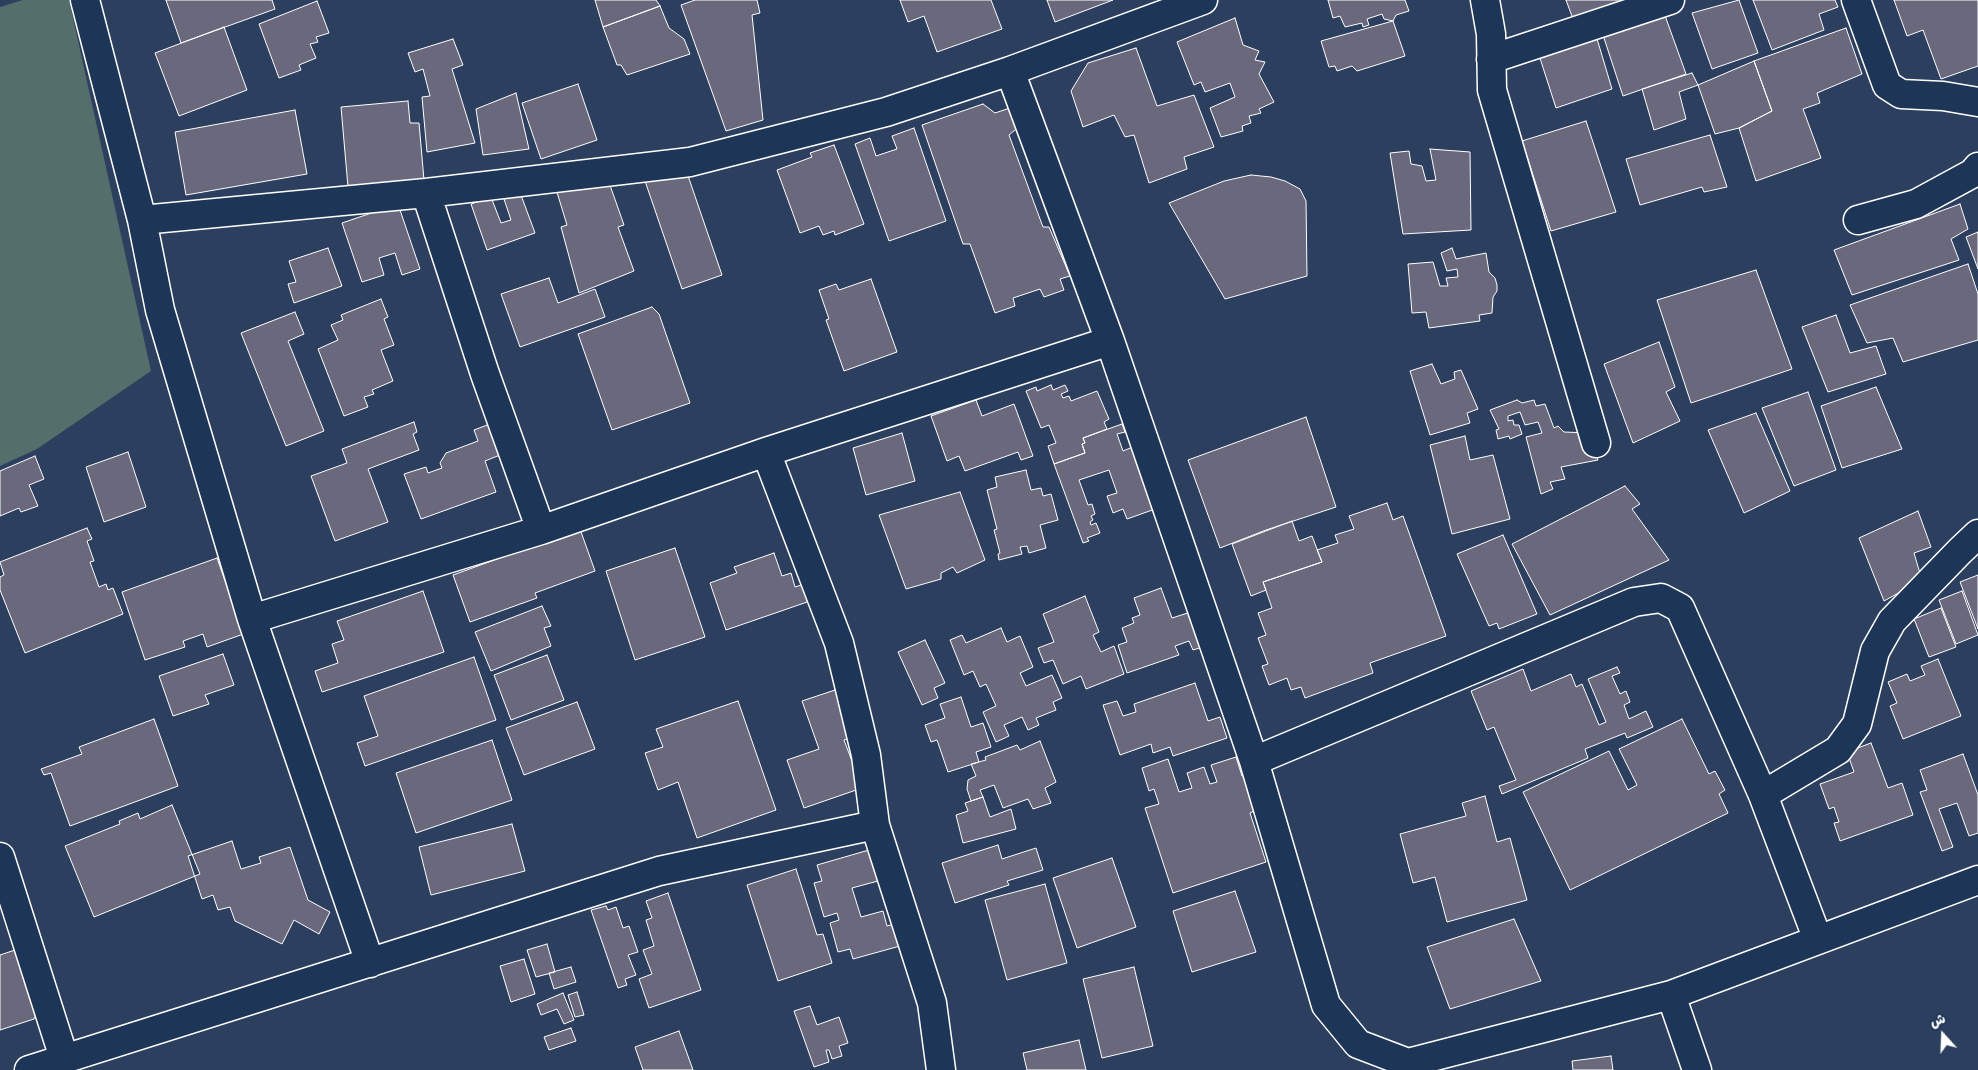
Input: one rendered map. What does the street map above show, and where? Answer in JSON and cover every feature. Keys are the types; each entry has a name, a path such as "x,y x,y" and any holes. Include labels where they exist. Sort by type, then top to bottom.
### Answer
{"street":[{"path":"85,0 142,220 160,310 252,619 370,963"},
{"path":"142,220 426,193 690,162 886,112 1010,71 1203,0"},
{"path":"1485,0 1490,34 1492,90 1596,443"},
{"path":"1491,59 1670,0"},
{"path":"1856,0 1888,85 1901,94 1943,96 1978,102"},
{"path":"1010,71 1110,341 1254,761 1326,1005 1358,1044 1408,1063 1671,995 1978,880"},
{"path":"1858,220 1916,204 1973,173 1978,167"},
{"path":"426,193 485,374 541,530"},
{"path":"252,619 541,530 766,452 1110,341"},
{"path":"766,452 839,643 866,755 875,825 932,1003 942,1070"},
{"path":"1763,795 1838,750 1857,724 1875,651 1892,621 1960,550 1978,534"},
{"path":"1254,761 1634,602 1661,598 1680,608 1763,795 1818,940"},
{"path":"29,1070 659,871 875,825"},
{"path":"0,857 64,1058"},
{"path":"1671,995 1697,1070"}],"green space":[{"path":"23,0 69,0 151,371 37,449 0,466 0,7"}],"building":[{"path":"166,0 272,0 275,9 181,43"},
{"path":"595,0 656,0 660,6 603,27"},
{"path":"695,0 757,0 760,13 752,15 763,120 726,131 681,5"},
{"path":"900,0 991,0 1002,29 937,52 924,16 908,22"},
{"path":"1047,0 1113,0 1055,22"},
{"path":"1328,0 1405,0 1409,11 1396,15 1393,21 1384,19 1382,14 1367,19 1369,25 1363,27 1362,23 1345,27 1340,16 1333,18"},
{"path":"1566,0 1651,0 1576,27"},
{"path":"1739,0 1758,53 1712,69 1692,13"},
{"path":"1753,0 1835,0 1838,7 1819,14 1824,30 1772,50"},
{"path":"1894,0 1978,0 1978,66 1941,79 1923,30 1907,36"},
{"path":"317,1 329,33 316,37 318,42 310,44 316,58 299,65 301,70 279,78 259,24"},
{"path":"660,6 669,28 684,39 690,54 627,75 621,65 617,65 603,27"},
{"path":"1663,10 1686,74 1623,96 1602,32"},
{"path":"1235,18 1243,45 1259,51 1255,60 1265,62 1259,74 1274,102 1259,109 1261,113 1249,116 1251,123 1242,126 1243,131 1221,137 1210,108 1235,97 1230,83 1205,92 1201,82 1194,85 1177,42"},
{"path":"1393,21 1405,56 1357,71 1352,66 1337,71 1335,66 1329,67 1321,41"},
{"path":"224,27 247,90 179,116 155,53"},
{"path":"1846,28 1862,74 1817,93 1820,103 1803,109 1821,158 1756,181 1739,128 1772,111 1754,61"},
{"path":"1595,32 1612,89 1556,108 1538,52"},
{"path":"453,39 463,65 452,69 475,143 427,152 422,97 430,96 423,69 415,72 408,53"},
{"path":"1136,48 1157,106 1194,95 1214,147 1184,157 1187,169 1149,183 1134,135 1125,137 1114,115 1083,127 1071,91 1088,63"},
{"path":"1754,61 1772,111 1739,128 1715,134 1698,85"},
{"path":"1692,73 1698,85 1679,92 1686,119 1654,130 1642,89"},
{"path":"578,84 597,140 541,159 522,103"},
{"path":"516,93 529,149 483,155 476,109"},
{"path":"408,101 410,123 419,123 424,180 348,187 341,107"},
{"path":"983,104 995,113 1013,107 1021,125 1009,135 1043,227 1049,227 1070,276 1060,279 1064,290 1044,297 1040,289 1013,298 1015,306 995,313 970,244 963,244 922,125"},
{"path":"295,110 307,174 186,195 175,132"},
{"path":"1586,121 1616,212 1551,231 1522,141"},
{"path":"914,128 946,221 889,241 855,144 870,138 876,156 897,149 892,136"},
{"path":"1710,135 1727,187 1704,192 1702,187 1640,205 1626,159"},
{"path":"834,145 864,224 835,235 834,231 823,235 819,226 800,233 777,170 812,157 810,153"},
{"path":"1430,149 1470,152 1471,230 1403,234 1390,153 1409,151 1411,164 1422,166 1426,181 1436,180"},
{"path":"685,167 722,275 682,289 645,181"},
{"path":"605,171 624,225 618,227 634,271 579,293 561,227 567,225 556,189"},
{"path":"1251,175 1271,177 1285,181 1300,189 1306,201 1307,276 1225,299 1169,203 1224,181"},
{"path":"518,187 535,233 487,250 471,204 491,197 501,223 511,220 502,193"},
{"path":"398,204 420,269 402,275 395,253 379,258 384,275 362,282 342,223"},
{"path":"1960,204 1968,229 1951,239 1959,260 1852,295 1834,250"},
{"path":"1978,232 1978,269 1966,237"},
{"path":"328,248 342,286 294,303 288,284 296,282 289,261"},
{"path":"1452,248 1456,259 1486,253 1489,272 1495,278 1497,285 1497,291 1493,297 1492,313 1479,315 1480,321 1429,328 1426,312 1412,313 1408,264 1433,262 1440,286 1448,286 1446,278 1458,277 1457,269 1447,271 1441,253"},
{"path":"1968,264 1978,294 1978,340 1903,362 1893,338 1867,343 1850,305"},
{"path":"1756,270 1792,369 1691,403 1657,300"},
{"path":"549,278 558,303 595,289 605,317 520,347 501,294"},
{"path":"871,279 897,352 844,371 826,320 829,319 819,290 836,284 839,290"},
{"path":"381,299 388,317 384,319 394,345 381,350 393,381 372,390 374,394 364,397 368,407 344,416 318,349 338,340 331,325 343,320 341,315"},
{"path":"652,307 659,314 690,403 612,430 578,334"},
{"path":"295,312 304,334 288,341 324,431 286,446 241,333"},
{"path":"1836,315 1850,353 1876,346 1886,374 1828,392 1802,327"},
{"path":"1659,342 1675,387 1666,392 1680,421 1633,443 1604,364"},
{"path":"1432,364 1441,384 1455,379 1454,372 1461,370 1478,409 1467,413 1470,423 1430,435 1410,371"},
{"path":"1051,385 1053,390 1065,385 1068,391 1061,394 1063,398 1069,396 1071,401 1097,391 1109,419 1104,422 1107,429 1083,438 1085,443 1082,444 1085,453 1054,464 1048,446 1056,443 1049,425 1041,428 1026,391 1036,387 1037,391"},
{"path":"1876,387 1902,449 1842,468 1821,406"},
{"path":"1808,392 1836,470 1794,486 1762,408"},
{"path":"976,400 982,416 1014,404 1033,456 1021,460 1018,452 965,471 959,456 947,461 931,416"},
{"path":"1517,400 1522,403 1534,400 1536,406 1545,404 1554,428 1558,426 1564,432 1589,433 1598,460 1561,467 1565,479 1550,482 1553,489 1541,494 1526,437 1542,433 1538,422 1525,425 1520,412 1508,416 1508,421 1513,420 1514,425 1519,425 1522,434 1510,439 1509,436 1498,439 1496,430 1499,429 1490,410"},
{"path":"1756,413 1790,491 1744,513 1708,430"},
{"path":"1306,417 1336,507 1266,530 1220,548 1188,460"},
{"path":"414,422 417,432 413,434 419,450 368,469 388,522 335,541 311,476 347,463 342,449"},
{"path":"490,424 500,455 485,461 496,492 421,519 404,474 426,467 428,473 442,468 440,463 446,453 478,441 474,430"},
{"path":"1122,424 1125,432 1117,434 1123,451 1135,446 1158,508 1127,519 1123,509 1113,513 1107,496 1117,493 1109,470 1079,480 1088,505 1092,504 1095,514 1091,516 1093,520 1090,522 1091,525 1096,523 1100,533 1087,538 1089,541 1083,543 1054,464 1085,453 1082,444 1085,443 1083,438"},
{"path":"902,433 915,481 866,495 853,448"},
{"path":"1465,436 1470,460 1493,455 1510,519 1452,534 1430,445"},
{"path":"128,452 146,507 104,522 86,467"},
{"path":"35,456 44,479 29,485 38,506 21,512 19,508 0,516 0,471"},
{"path":"1026,470 1031,490 1041,488 1043,496 1051,494 1058,520 1040,525 1046,548 1029,553 1027,546 1020,547 1022,554 999,560 998,554 1000,553 994,530 997,529 987,490 997,487 995,477"},
{"path":"1625,486 1640,504 1632,509 1669,560 1550,615 1512,544"},
{"path":"960,492 985,560 957,573 953,567 941,573 941,579 906,589 879,515"},
{"path":"1387,503 1393,520 1403,516 1446,636 1370,663 1373,673 1305,698 1301,687 1291,690 1287,678 1269,685 1262,666 1268,664 1258,638 1266,635 1258,613 1272,608 1263,582 1322,562 1317,550 1338,543 1335,535 1354,529 1349,516"},
{"path":"1918,511 1931,547 1914,553 1922,580 1884,601 1859,538"},
{"path":"1292,521 1299,541 1312,536 1322,562 1263,582 1266,590 1251,596 1232,544"},
{"path":"87,528 92,539 87,541 94,561 90,562 99,587 106,584 108,590 113,588 123,614 25,653 0,590 0,577 4,575 0,562"},
{"path":"580,529 595,571 535,593 537,598 470,622 453,575"},
{"path":"1503,535 1537,614 1499,629 1497,623 1489,626 1457,554"},
{"path":"675,548 705,637 635,660 606,571"},
{"path":"774,553 782,576 791,573 795,587 807,583 813,600 726,630 710,583 737,573 734,567"},
{"path":"217,558 236,612 249,632 207,647 203,634 183,641 185,647 145,660 122,592"},
{"path":"1978,575 1978,629 1960,582"},
{"path":"1161,588 1172,618 1194,611 1206,646 1193,650 1189,641 1175,646 1179,655 1127,673 1118,645 1127,642 1122,628 1134,623 1132,618 1140,615 1134,598"},
{"path":"423,591 444,652 322,692 315,671 338,663 332,644 344,640 337,621"},
{"path":"1962,591 1978,635 1956,644 1939,600"},
{"path":"1085,596 1099,632 1093,635 1101,652 1114,646 1124,674 1086,689 1081,676 1063,684 1053,660 1044,663 1038,648 1054,642 1043,614"},
{"path":"542,606 551,626 544,628 551,646 491,671 475,632"},
{"path":"1941,608 1956,647 1929,657 1914,619"},
{"path":"1001,628 1007,642 1020,636 1033,667 1020,673 1026,686 1052,675 1062,698 1053,702 1056,710 1036,718 1039,725 1028,730 1022,717 1004,725 1009,736 996,742 983,712 996,706 986,684 980,687 973,671 964,675 950,640 962,635 966,643"},
{"path":"925,640 945,683 934,688 938,698 922,705 898,652"},
{"path":"223,654 234,685 205,695 209,704 173,716 159,676"},
{"path":"547,655 564,700 511,720 494,675"},
{"path":"474,657 496,720 365,766 357,743 378,736 364,696"},
{"path":"1938,659 1961,716 1903,739 1890,706 1897,703 1888,682 1907,674 1910,681 1925,675 1921,666"},
{"path":"1617,667 1620,673 1612,676 1620,694 1626,691 1630,702 1624,705 1629,719 1646,711 1653,727 1627,738 1625,733 1585,749 1588,758 1502,794 1499,786 1516,780 1494,727 1487,730 1471,691 1523,669 1531,691 1571,674 1576,687 1582,684 1599,725 1606,722 1588,679"},
{"path":"1195,683 1208,721 1220,717 1227,738 1173,756 1170,747 1153,753 1151,744 1120,755 1103,705 1117,701 1123,716 1136,712 1134,704"},
{"path":"841,688 857,735 844,740 862,788 804,808 787,760 819,749 802,701"},
{"path":"961,697 971,727 983,723 991,747 976,752 979,762 948,772 937,740 931,742 925,725 945,718 940,704"},
{"path":"738,701 776,810 697,838 678,782 658,790 645,753 663,747 656,729"},
{"path":"577,702 595,749 524,775 506,728"},
{"path":"154,719 178,786 70,826 51,773 44,775 41,769 82,754 79,747"},
{"path":"1682,719 1709,774 1715,771 1725,790 1719,794 1728,813 1570,890 1523,792 1609,751 1628,790 1637,785 1619,749"},
{"path":"492,740 512,800 416,833 396,773"},
{"path":"1040,741 1056,782 1045,788 1051,803 1033,809 1028,799 1003,808 994,785 980,790 983,797 971,801 967,789 968,780 976,776 971,764 986,760 985,757 1017,745 1020,750"},
{"path":"1871,743 1888,788 1902,783 1913,815 1840,841 1834,823 1839,822 1834,807 1829,809 1820,784 1854,772 1847,752"},
{"path":"1963,754 1978,795 1978,833 1969,836 1957,803 1939,809 1953,847 1942,851 1920,792 1927,790 1920,770"},
{"path":"1236,757 1242,776 1250,773 1261,808 1250,813 1266,862 1173,893 1145,808 1159,804 1154,789 1149,791 1142,768 1168,759 1179,792 1192,788 1187,773 1204,767 1210,784 1217,782 1211,765"},
{"path":"1485,796 1497,842 1510,838 1527,900 1447,922 1435,877 1413,883 1400,834 1466,816 1462,803"},
{"path":"983,797 990,817 1011,809 1016,829 963,843 956,815 968,811 965,803"},
{"path":"172,805 200,874 94,917 65,846 120,824 119,821 138,813 140,819"},
{"path":"512,824 525,871 431,895 419,847"},
{"path":"232,841 241,869 261,863 259,857 290,847 308,900 330,912 319,934 294,920 282,944 235,921 230,907 218,910 213,895 202,899 188,856"},
{"path":"998,845 1002,859 1036,848 1043,870 1007,881 1009,885 955,903 942,863"},
{"path":"869,850 878,881 852,888 861,917 883,911 887,926 894,924 900,946 853,959 850,949 838,952 830,923 839,920 837,913 824,917 814,883 822,881 817,865"},
{"path":"1112,858 1136,927 1077,948 1053,878"},
{"path":"796,869 817,935 823,934 832,963 778,981 747,885"},
{"path":"1045,884 1067,963 1007,980 985,900"},
{"path":"1235,891 1256,952 1192,972 1173,911"},
{"path":"668,893 701,990 649,1008 639,979 652,974 643,950 654,946 646,920 652,918 646,901"},
{"path":"606,906 608,910 616,907 623,928 629,926 638,952 628,955 636,975 625,979 627,985 618,988 591,910"},
{"path":"1514,919 1541,981 1450,1009 1427,947"},
{"path":"547,944 555,972 536,977 527,950"},
{"path":"15,950 37,1013 34,1019 0,1030 0,955"},
{"path":"524,959 535,994 511,1002 500,966"},
{"path":"571,967 576,982 554,989 549,973"},
{"path":"1134,967 1153,1046 1102,1058 1083,979"},
{"path":"577,992 584,1015 575,1017 568,995"},
{"path":"563,993 574,1020 564,1024 557,1009 541,1015 537,1004"},
{"path":"810,1006 817,1025 839,1017 848,1043 839,1046 842,1056 832,1059 829,1050 826,1050 829,1062 814,1067 794,1011"},
{"path":"571,1028 576,1041 549,1050 544,1037"},
{"path":"679,1031 693,1070 643,1070 635,1047"},
{"path":"1079,1040 1086,1070 1027,1070 1023,1053"},
{"path":"1611,1056 1613,1070 1573,1070 1572,1061"}]}
